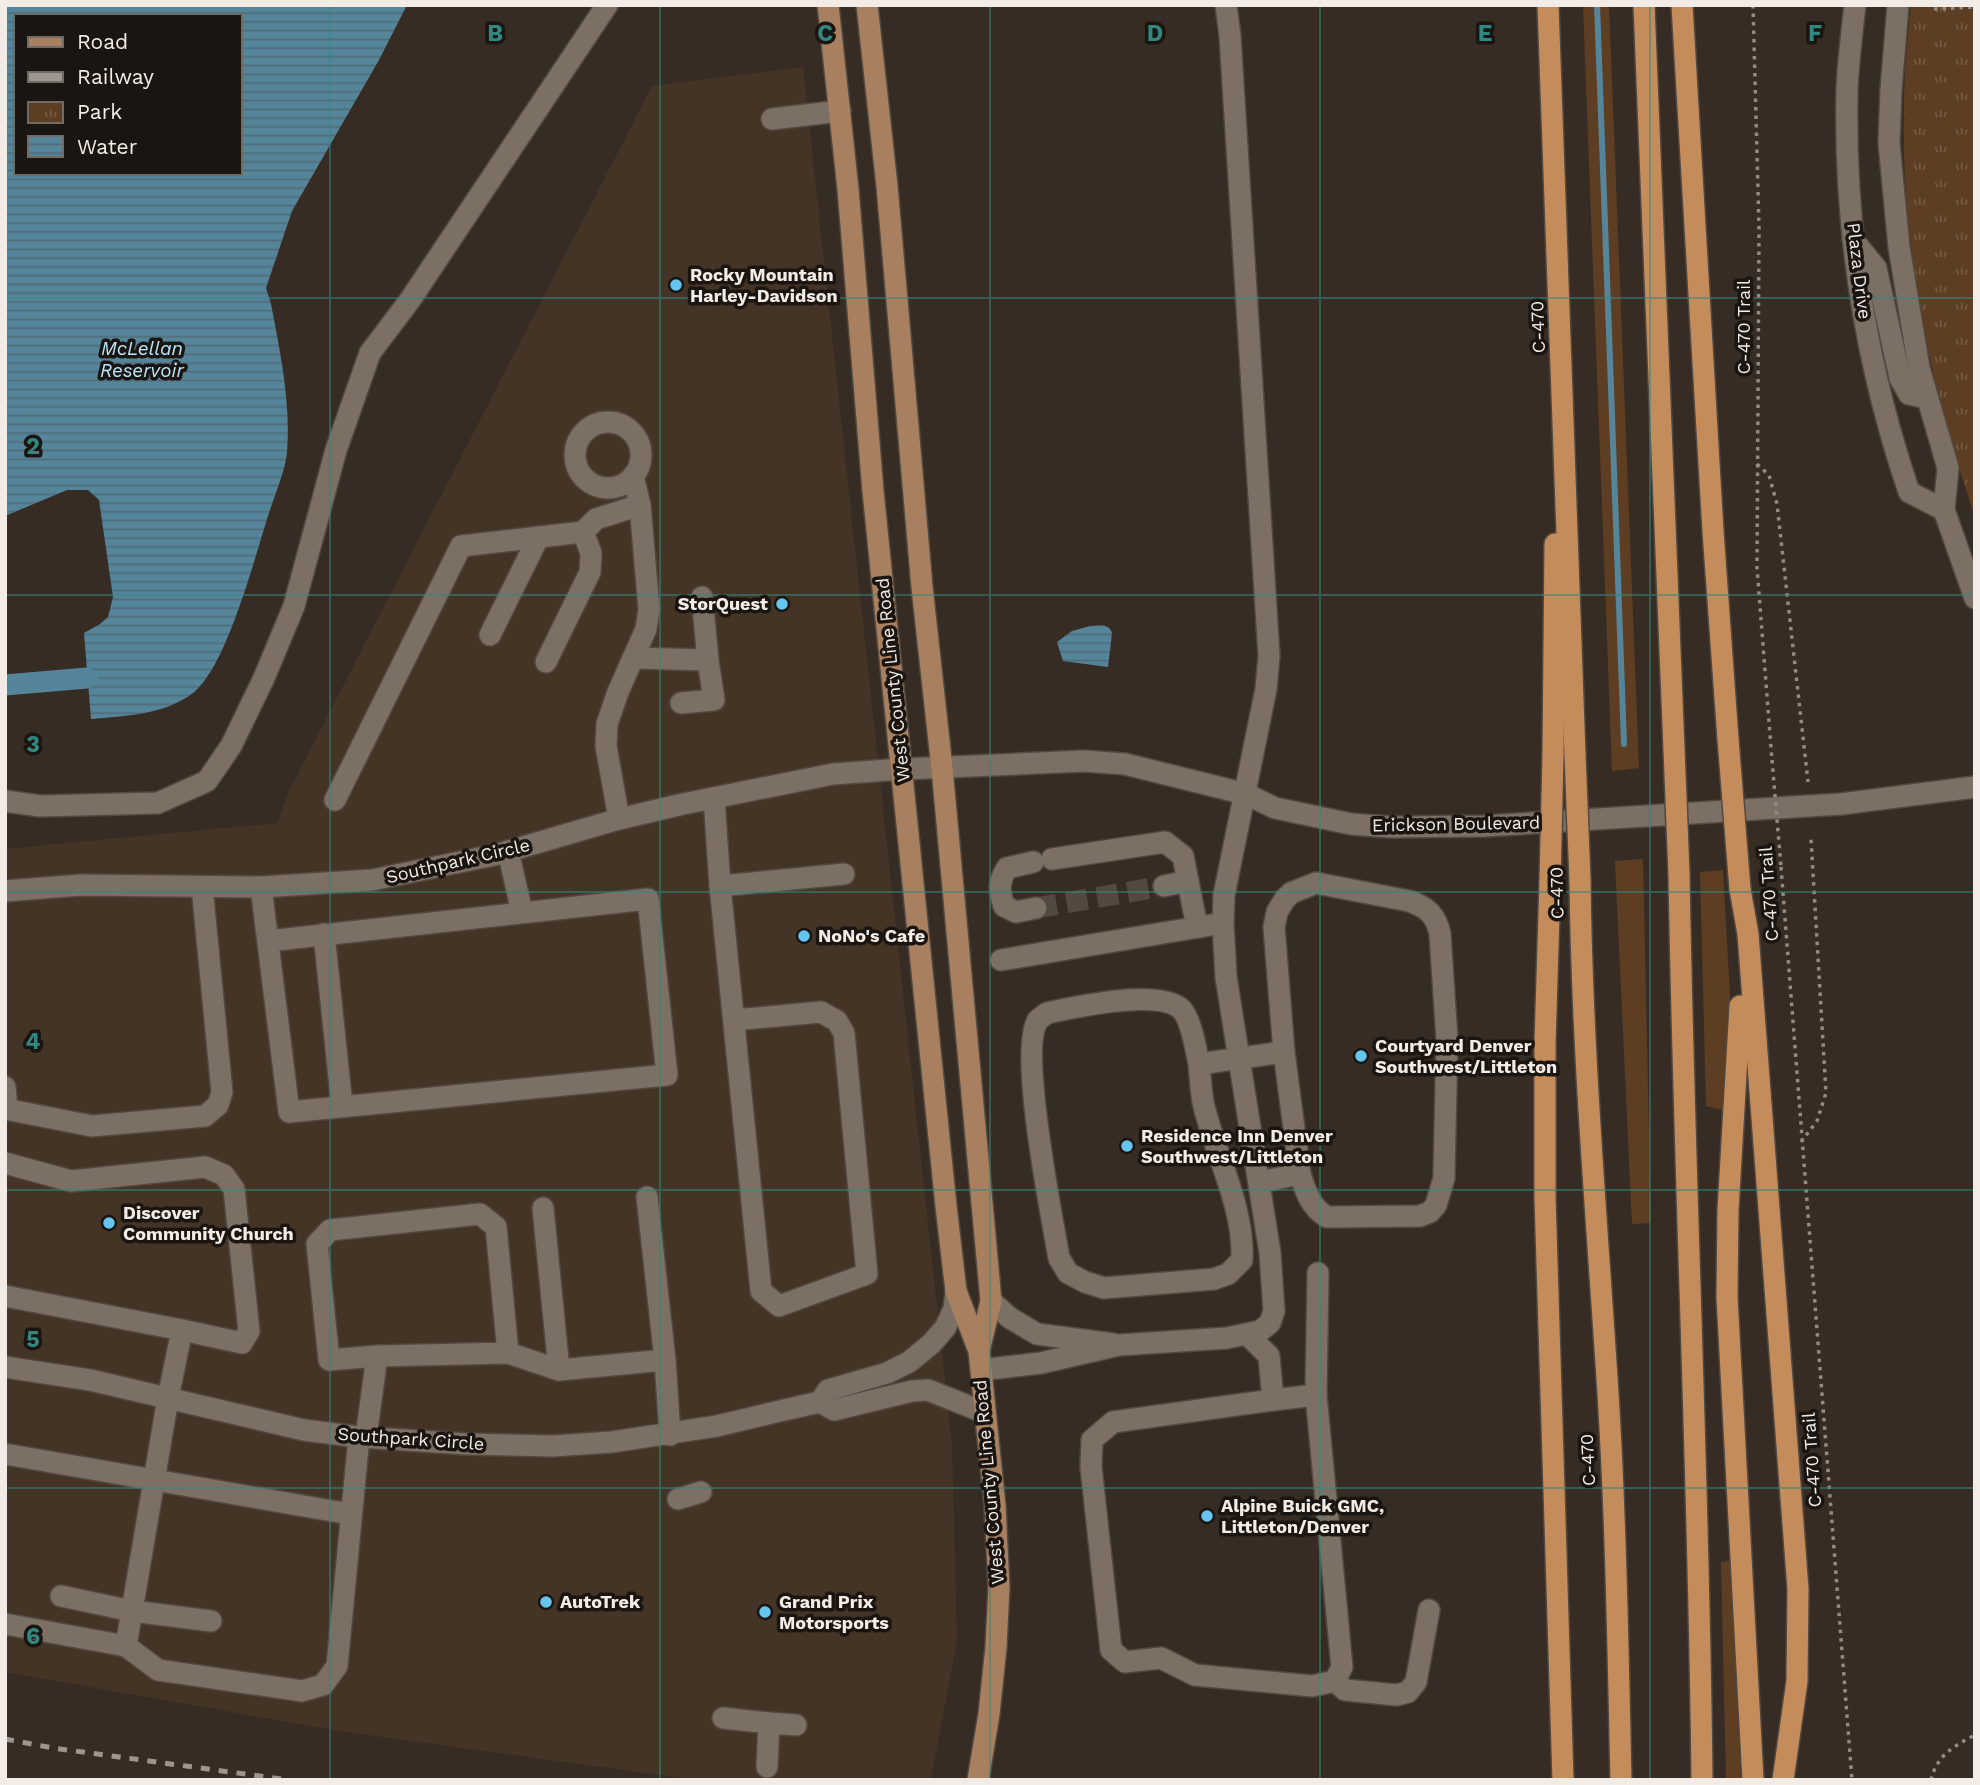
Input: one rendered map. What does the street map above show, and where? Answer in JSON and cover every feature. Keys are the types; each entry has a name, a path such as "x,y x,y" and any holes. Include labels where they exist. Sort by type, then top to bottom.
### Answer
{"highway":[{"name":"C-470","path":"1548,5 1589,1103 1612,1471 1621,1780"},
{"path":"1644,5 1679,874 1683,1105 1699,1574 1702,1780"},
{"path":"1682,5 1728,739 1740,889 1748,934 1798,1589 1797,1681 1783,1780"},
{"path":"1563,1780 1545,1198 1545,1043 1553,756 1555,435 1564,415"},
{"path":"1740,889 1737,935 1741,1024 1727,1227 1727,1297 1753,1780"}],"main road":[{"name":"West County Line Road","path":"828,5 873,491 956,1290 980,1360 995,1506 999,1587 995,1660 978,1780"},
{"name":"West County Line Road","path":"867,5 887,186 922,587 942,768 991,1301 980,1360"}],"street":[{"path":"5,801 40,806 158,803 207,781 231,746 294,606 336,450 370,352 410,300 607,5"},
{"path":"980,1360 1041,1363 1119,1345 1248,1335 1260,1331 1270,1323 1274,1311 1261,1182 1226,977 1223,923 1224,895 1266,689 1269,656 1244,236 1226,5"},
{"name":"Plaza Drive","path":"1854,5 1847,86 1847,141 1853,240 1866,330 1883,407 1909,492 1944,510"},
{"path":"1898,5 1889,144 1905,293 1927,398 1948,468 1944,510 1975,598"},
{"path":"772,119 839,111"},
{"path":"1853,240 1876,268 1900,378 1909,394 1927,398"},
{"path":"619,819 606,746 607,724 646,629 649,609 640,505 633,476"},
{"path":"335,800 461,546 583,532 596,519 640,505"},
{"path":"546,662 590,572 591,553 583,532"},
{"path":"490,635 538,538"},
{"path":"681,703 715,699 702,597"},
{"path":"633,658 708,660"},
{"name":"Erickson Boulevard","path":"903,769 1084,761 1125,764 1246,794 1275,808 1350,824 1390,827 1484,827 1841,804 1975,787"},
{"name":"Southpark Circle","path":"5,891 81,885 261,887 372,880 413,874 508,852 619,819 714,798 832,774 903,769"},
{"path":"714,798 720,887 761,1291 779,1306 867,1274 844,1034 837,1021 821,1012 734,1020"},
{"path":"1036,908 1016,912 1004,906 999,892 1000,879 1007,868 1042,860 1165,842 1183,856 1197,927"},
{"path":"508,852 522,912"},
{"path":"720,887 844,874"},
{"path":"1164,886 1188,881"},
{"path":"1316,883 1419,904 1436,918 1440,934 1447,1039 1444,1178 1436,1205 1430,1212 1420,1216 1326,1217 1312,1204 1300,1174 1284,1052 1274,927 1277,912 1291,893 1316,883"},
{"path":"5,1087 6,1109 92,1126 205,1116 218,1105 222,1091 202,887"},
{"path":"261,887 289,1112 667,1074 648,899 268,941"},
{"path":"1001,960 1223,923"},
{"path":"324,934 342,1107"},
{"path":"1112,1000 1167,1002 1180,1008 1186,1017 1199,1064 1203,1102 1233,1191 1243,1239 1242,1260 1228,1274 1214,1279 1133,1286 1104,1287 1085,1282 1068,1273 1059,1258 1038,1133 1031,1059 1032,1036 1038,1019 1047,1013 1112,1000"},
{"path":"1199,1064 1284,1052"},
{"path":"5,1163 71,1181 205,1167 224,1175 234,1189 249,1331 242,1343 5,1296"},
{"path":"1261,1182 1300,1174"},
{"path":"647,1197 665,1360 670,1435"},
{"path":"543,1208 559,1370"},
{"path":"508,1353 496,1227 480,1214 330,1230 317,1244 329,1360 377,1356 508,1353 559,1370 665,1360"},
{"path":"1318,1273 1315,1395 1342,1667 1335,1681"},
{"name":"Southpark Circle","path":"820,1402 828,1390 887,1373 909,1362 931,1344 945,1328 954,1309 956,1290"},
{"path":"991,1301 1010,1318 1037,1334 1119,1345"},
{"path":"126,1646 167,1398 182,1330"},
{"path":"1248,1335 1269,1356 1273,1400"},
{"path":"5,1624 126,1646 158,1670 302,1691 324,1685 337,1666 350,1514 377,1356"},
{"name":"Southpark Circle","path":"5,1367 90,1380 304,1430 466,1444 553,1446 670,1435 820,1402 834,1410 912,1391 928,1390 984,1412"},
{"path":"1315,1395 1113,1422 1093,1440 1091,1467 1111,1650 1125,1662 1161,1658 1195,1675 1312,1686 1335,1681"},
{"path":"5,1454 350,1514"},
{"path":"678,1499 701,1492"},
{"path":"61,1596 132,1611 211,1621"},
{"path":"1335,1681 1345,1690 1397,1695 1408,1692 1416,1682 1429,1610"},
{"path":"723,1718 796,1725"},
{"path":"768,1767 769,1723"}],"path":[{"name":"C-470 Trail","path":"1753,5 1758,208 1757,568 1852,1780"},
{"path":"1934,9 1975,7"},
{"path":"1757,464 1769,475 1777,504 1808,782"},
{"path":"1801,1142 1817,1121 1826,1093 1811,839"},
{"path":"1931,1780 1934,1767 1948,1749 1975,1735"}],"shaded area":[{"path":"803,67 952,1446 957,1641 931,1780 697,1780 339,1731 5,1672 5,849 278,823 289,791 652,86"}],"green space":[{"path":"1583,5 1609,5 1639,768 1612,771"},
{"path":"1911,5 1975,5 1975,516 1944,416 1921,314 1913,263 1904,159 1905,81"},
{"path":"1643,859 1651,1223 1632,1224 1615,861"},
{"path":"1723,870 1730,996 1723,1110 1706,1106 1700,872"},
{"path":"1730,1561 1741,1780 1726,1780 1721,1562"}],"water":[{"name":"McLellan Reservoir","path":"5,5 407,5 379,60 292,211 266,288 284,377 288,434 286,460 228,636 205,680 182,700 144,713 91,719 84,633 108,617 113,597 99,500 88,490 67,490 5,516"},
{"path":"1090,626 1106,626 1111,630 1108,667 1063,661 1057,642 1072,631"}],"waterway":[{"path":"1597,5 1624,744"},
{"path":"5,685 87,678"}],"tunnel":[{"path":"1036,908 1164,886"}],"railway":[{"path":"5,1739 289,1780"}],"place":[{"name":"Rocky Mountain Harley-Davidson","path":"676,285"},
{"name":"StorQuest","path":"782,604"},
{"name":"NoNo's Cafe","path":"804,936"},
{"name":"Courtyard Denver Southwest/Littleton","path":"1361,1056"},
{"name":"Residence Inn Denver Southwest/Littleton","path":"1127,1146"},
{"name":"Discover Community Church","path":"109,1223"},
{"name":"Alpine Buick GMC, Littleton/Denver","path":"1207,1516"},
{"name":"AutoTrek","path":"546,1602"},
{"name":"Grand Prix Motorsports","path":"765,1612"}]}
